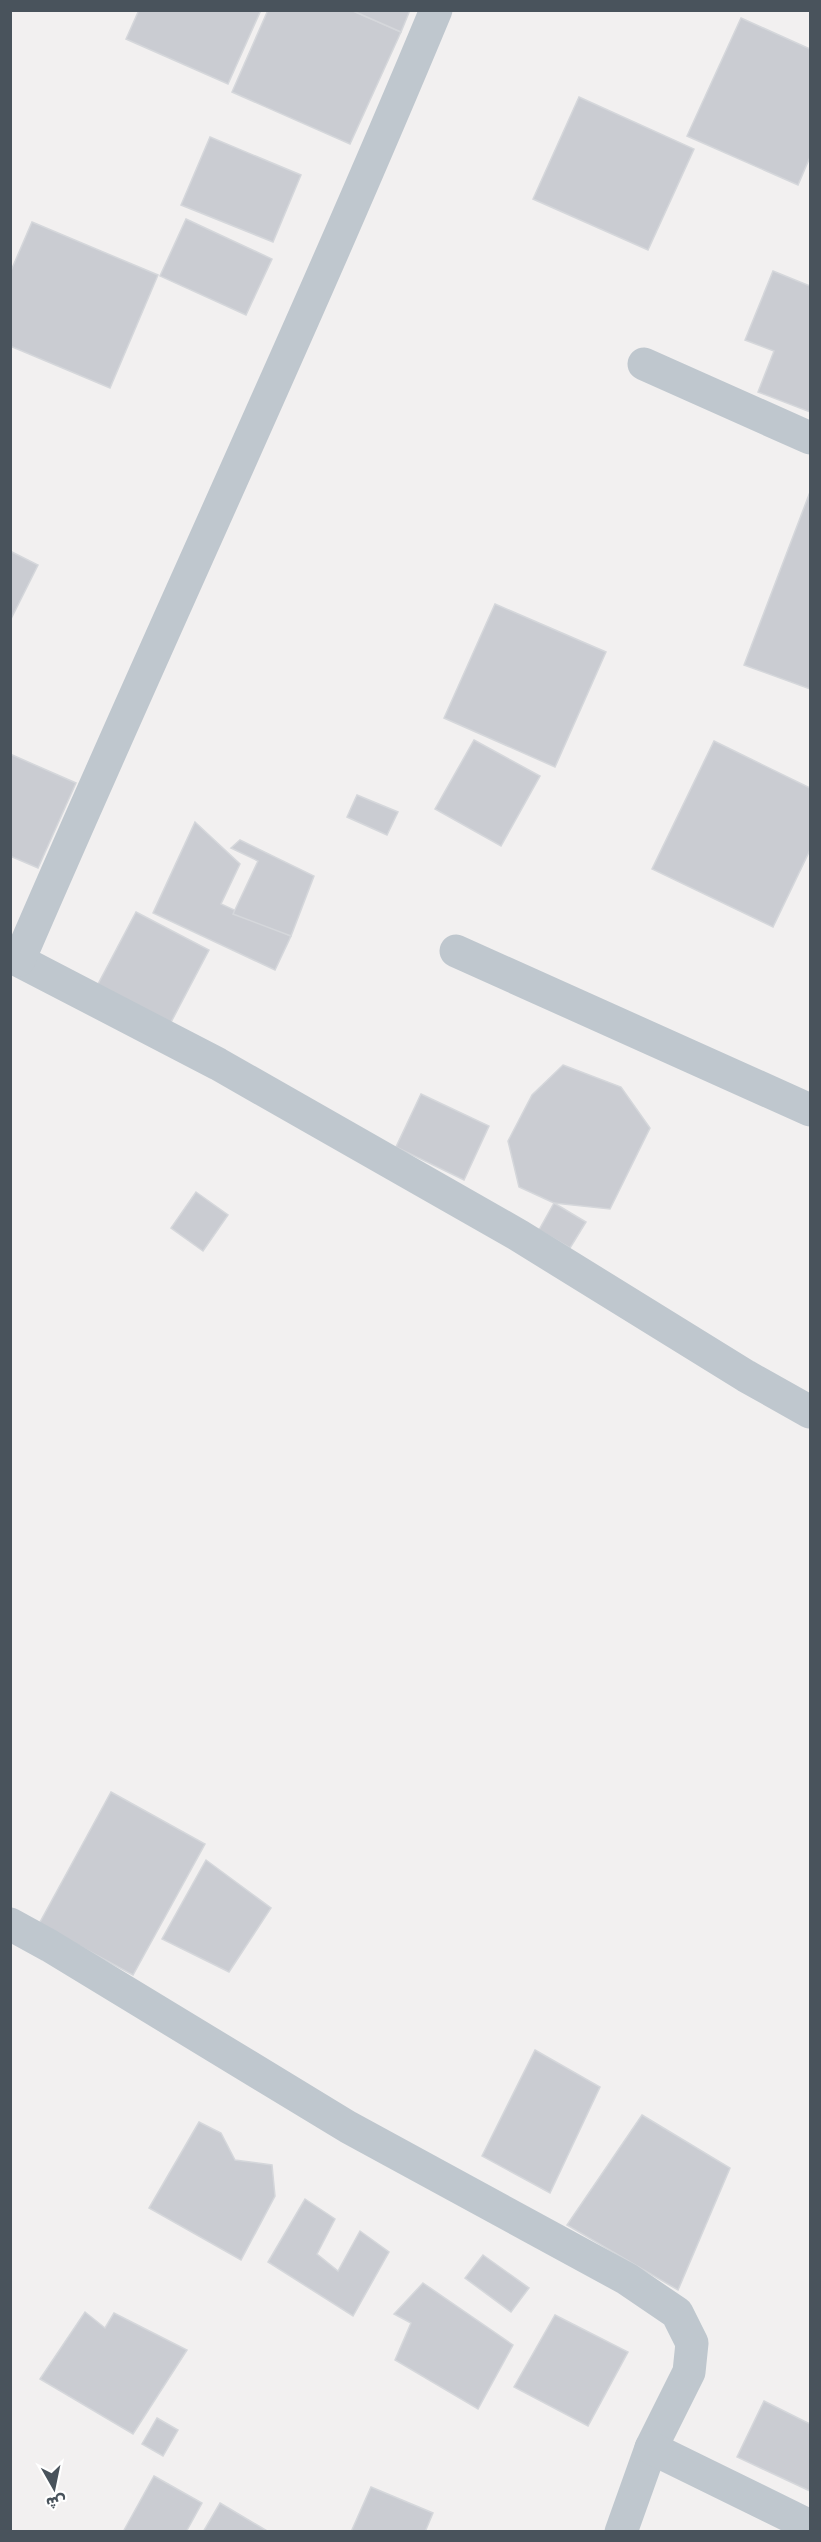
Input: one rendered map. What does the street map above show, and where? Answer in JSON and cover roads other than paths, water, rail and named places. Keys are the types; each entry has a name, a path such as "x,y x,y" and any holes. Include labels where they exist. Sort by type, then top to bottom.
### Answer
{"street":[{"path":"436,10 276,383 15,958 218,1064 518,1235 746,1376 810,1412"},
{"path":"644,364 810,438"},
{"path":"456,951 810,1110"},
{"path":"10,1924 348,2127 627,2278 677,2313 692,2343 689,2372 651,2448 621,2532"},
{"path":"651,2448 810,2526"}]}
